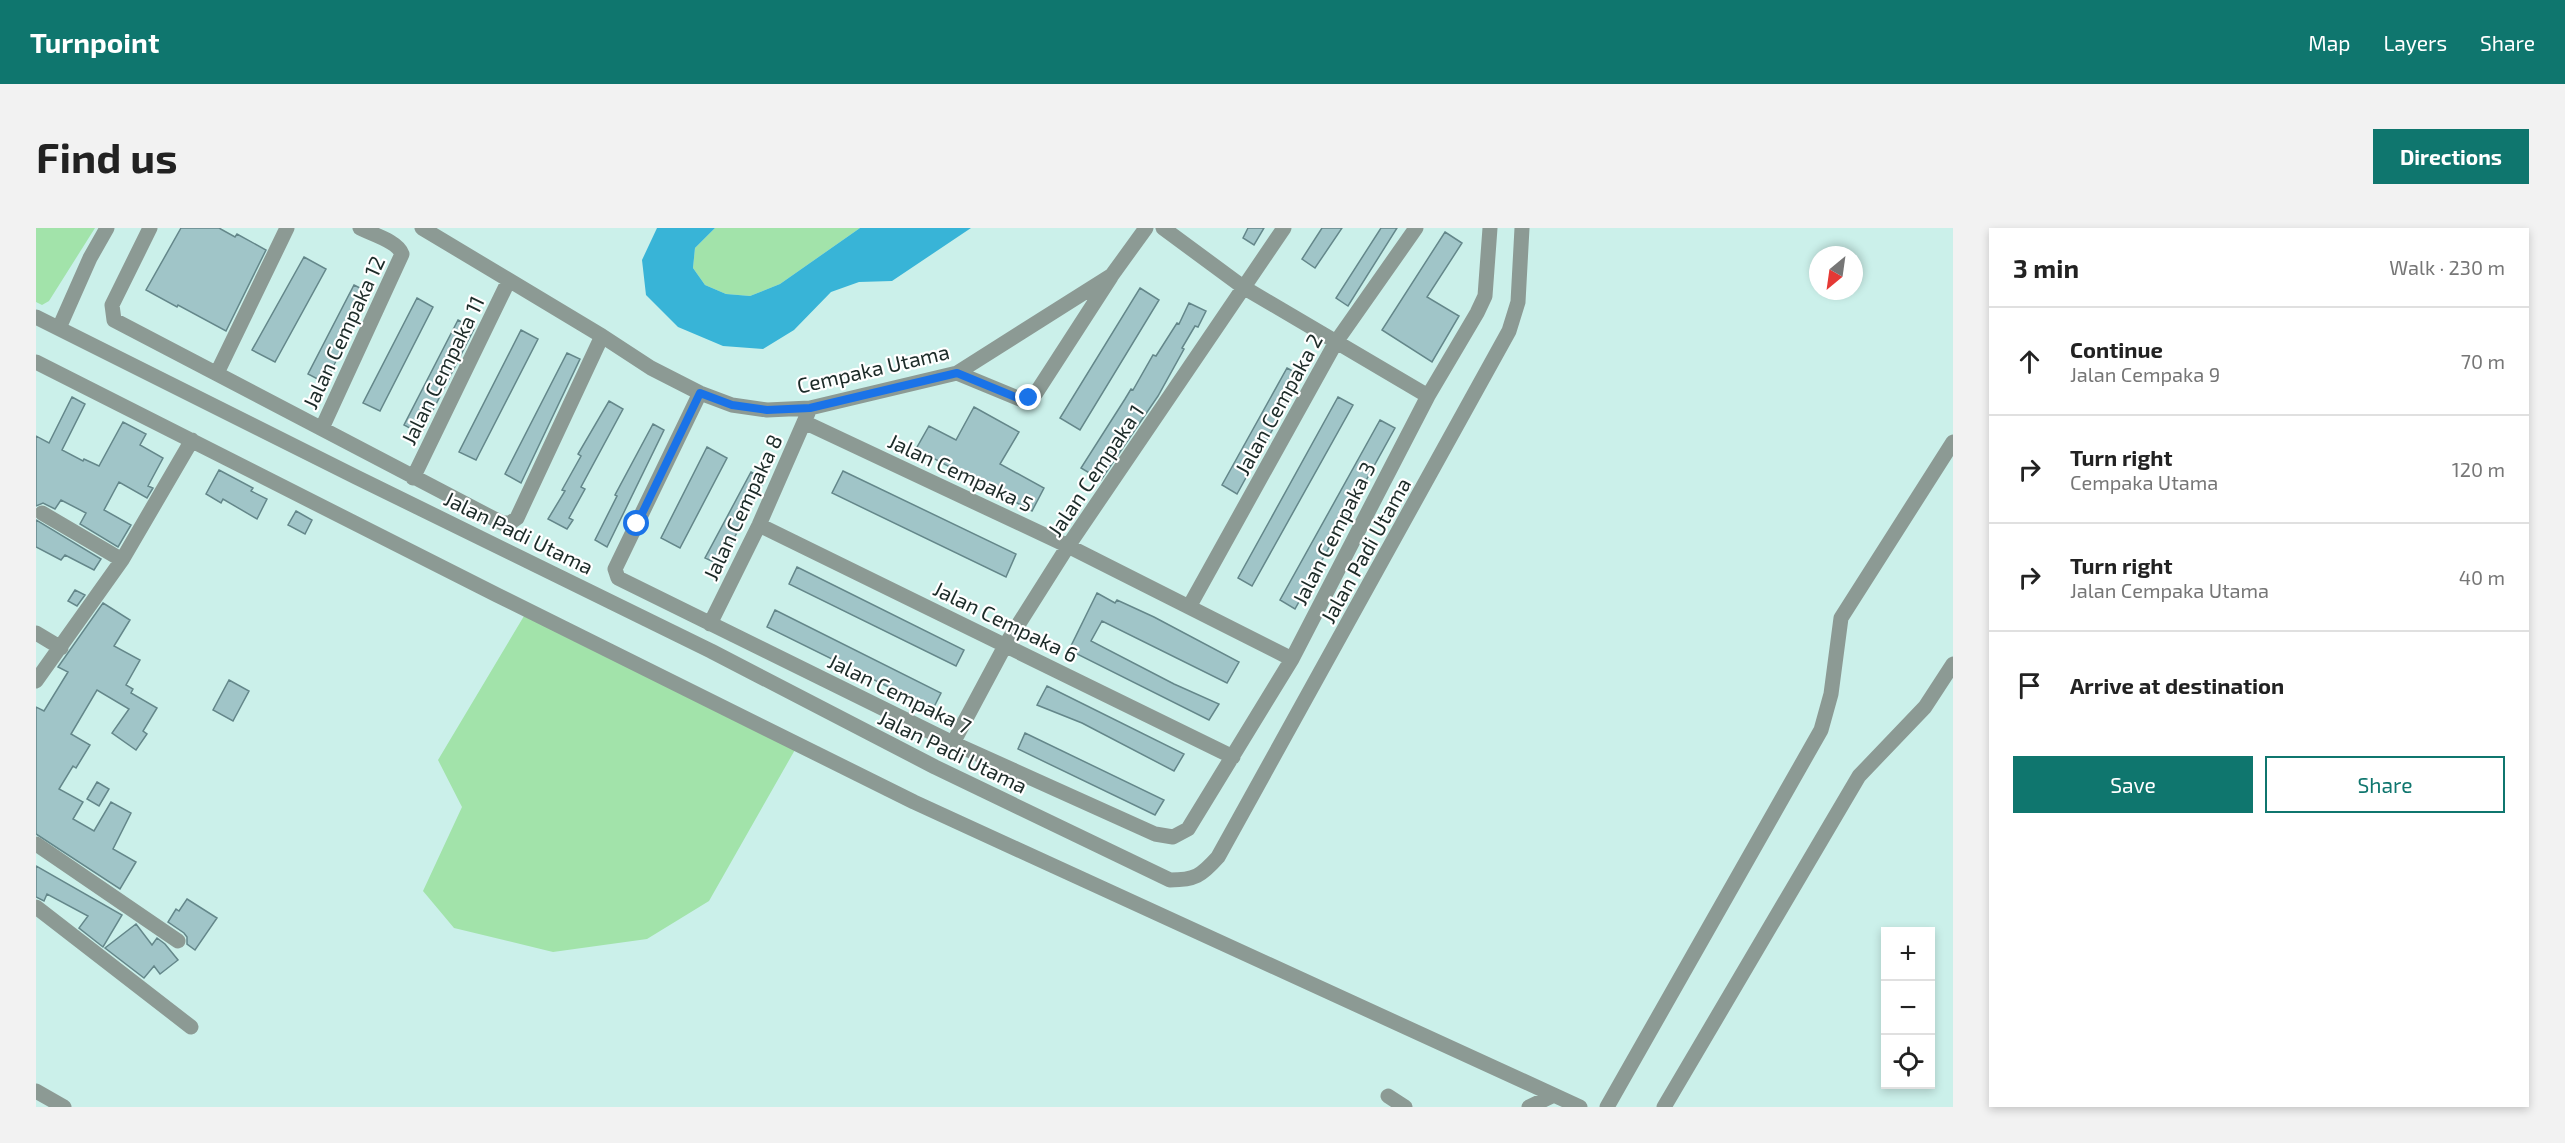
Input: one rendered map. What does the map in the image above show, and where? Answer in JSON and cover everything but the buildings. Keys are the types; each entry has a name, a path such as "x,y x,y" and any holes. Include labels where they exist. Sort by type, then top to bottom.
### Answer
{"street":[{"path":"59,328 90,258 108,228"},
{"path":"150,228 112,305 114,320 322,428 412,478 502,523 510,523 517,518 602,336"},
{"path":"217,373 287,228"},
{"name":"Jalan Cempaka 12","path":"322,428 402,254 395,245 360,228"},
{"name":"Cempaka Utama","path":"422,228 651,368 700,393 732,405 807,415 957,373 1112,275 1146,228"},
{"path":"1163,228 1243,287 1428,396"},
{"name":"Jalan Cempaka 1","path":"953,743 1006,644 1068,546 1284,228"},
{"name":"Jalan Cempaka 2","path":"1189,607 1336,342 1416,228"},
{"name":"Jalan Cempaka 3","path":"1173,837 1188,829 1292,659 1428,396 1478,313 1485,296 1490,228"},
{"name":"Jalan Padi Utama","path":"36,317 711,651 935,767 1170,880 1189,880 1204,873 1218,857 1509,331 1518,302 1522,228"},
{"path":"957,373 1020,399 1036,393 1112,275"},
{"name":"Jalan Cempaka 11","path":"412,478 508,282"},
{"path":"36,362 914,802 1580,1107"},
{"name":"Jalan Cempaka 7","path":"700,393 620,560 615,574 618,578 953,743 1155,834 1173,837"},
{"name":"Jalan Cempaka 5","path":"807,415 1292,659"},
{"name":"Jalan Cempaka 8","path":"710,624 759,525 807,415"},
{"path":"36,681 122,560 192,440"},
{"path":"1607,1107 1821,730 1831,694 1842,618 1953,442"},
{"path":"42,513 122,560"},
{"name":"Jalan Cempaka 6","path":"759,525 1233,757"},
{"path":"36,633 61,648"},
{"path":"1664,1107 1859,776 1925,707 1953,664"},
{"path":"36,844 178,941"},
{"path":"36,907 191,1027"},
{"path":"36,1091 64,1107"},
{"path":"1530,1107 1554,1095"},
{"path":"1388,1096 1405,1107"}],"green space":[{"path":"36,228 95,228 49,301 42,305 36,302"},
{"path":"715,228 860,228 780,284 750,296 726,294 705,285 693,268 695,248"},
{"path":"530,606 800,741 709,901 647,939 553,952 454,928 423,891 462,807 438,760"}],"water":[{"path":"657,228 715,228 695,248 693,268 705,285 726,294 750,296 780,284 860,228 971,228 892,281 859,282 831,292 794,330 763,349 723,346 678,327 646,295 642,260"}],"route":[{"path":"637,524 700,393 732,405 767,410 810,408 957,373 1020,399 1029,398"}]}
